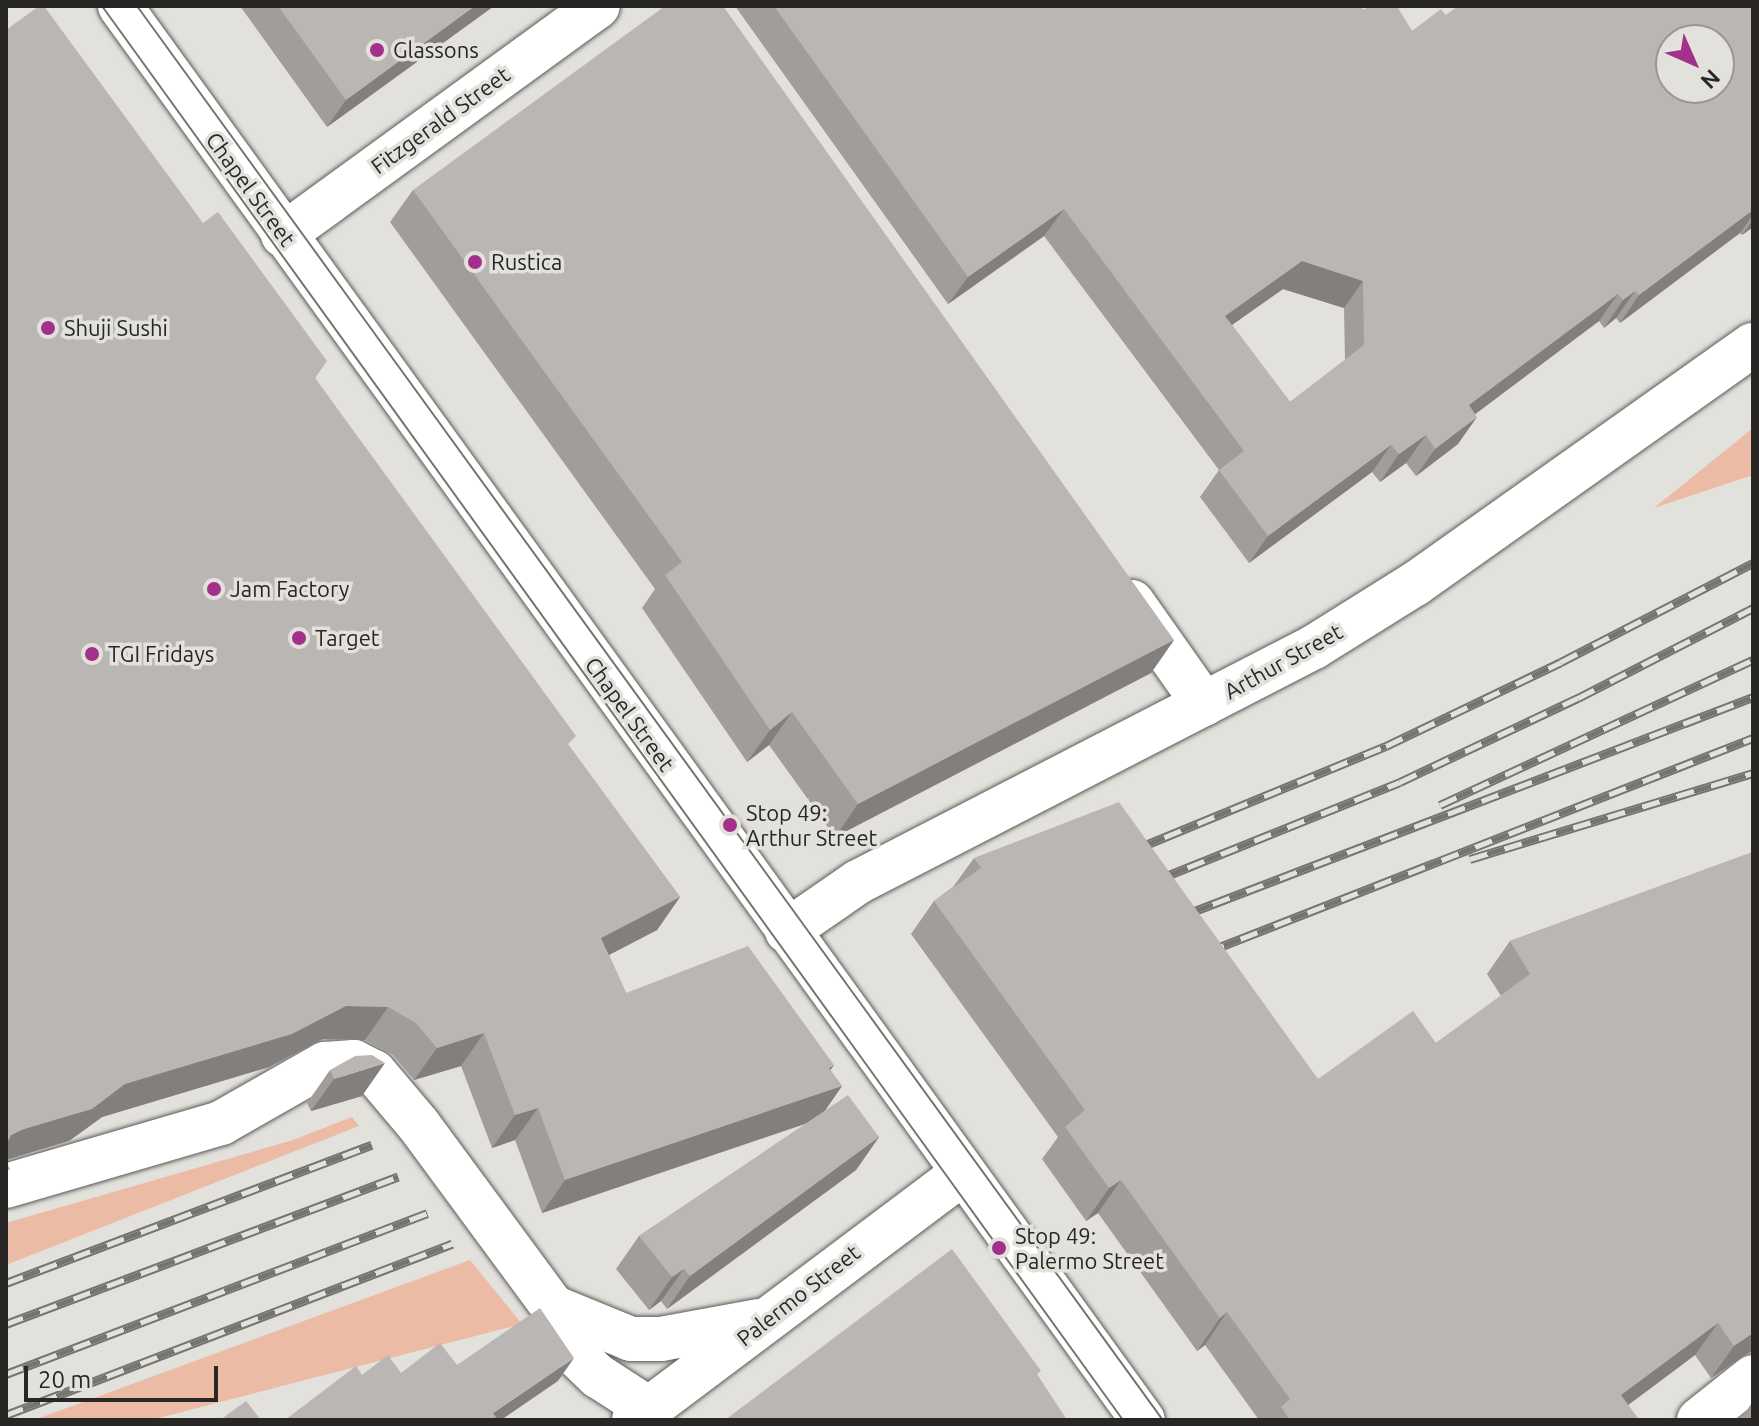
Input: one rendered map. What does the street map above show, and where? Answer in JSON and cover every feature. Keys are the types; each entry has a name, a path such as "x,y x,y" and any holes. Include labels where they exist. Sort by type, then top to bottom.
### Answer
{"street":[{"name":"Chapel Street","path":"120,6 1143,1420"},
{"name":"Fitzgerald Street","path":"283,235 598,6"},
{"name":"Arthur Street","path":"787,931 858,882 1314,647 1415,584 1753,345"},
{"path":"1109,570 1204,704"},
{"path":"6,1186 221,1123 325,1064 354,1062 383,1080 553,1307 578,1357 642,1414"},
{"name":"Palermo Street","path":"642,1414 963,1173"},
{"path":"553,1307 631,1339 661,1339 765,1320"},
{"path":"1699,1420 1753,1377"}],"shaded area":[{"path":"1753,428 1753,475 1654,508"},
{"path":"352,1117 359,1126 6,1265 6,1223 293,1140"},
{"path":"470,1260 522,1324 151,1420 34,1420"}],"building":[{"name":"Jam Factory","path":"39,6 44,6 203,223 218,212 327,361 315,378 576,736 568,744 680,897 601,938 626,993 748,946 834,1065 829,1068 842,1086 565,1180 538,1108 515,1115 484,1033 437,1048 416,1023 388,1007 346,1006 292,1034 125,1084 92,1109 21,1130 11,1135 6,1145 6,30"},
{"path":"278,6 475,6 346,100"},
{"path":"665,6 723,6 1174,640 858,804 792,712 770,730 665,575 682,562 413,190"},
{"path":"774,6 1360,6 1363,10 1369,6 1397,6 1412,31 1441,9 1446,15 1458,6 1753,6 1753,210 1639,295 1635,291 1623,300 1618,294 1469,405 1477,417 1435,449 1426,435 1399,454 1391,445 1268,536 1219,470 1244,451 1064,209 968,277","holes":["1302,261 1363,281 1364,345 1290,402 1225,316"]},
{"path":"1119,802 1318,1079 1413,1011 1436,1043 1530,974 1510,941 1753,852 1753,1333 1734,1346 1718,1323 1621,1395 1639,1420 1290,1420 1281,1407 1290,1399 1227,1312 1220,1318 1121,1180 1109,1188 1065,1127 1085,1110 934,901 981,868 974,858"},
{"path":"372,1055 385,1063 334,1079 330,1070 355,1056"},
{"path":"848,1095 879,1137 690,1276 684,1269 672,1277 639,1236"},
{"path":"952,1249 1041,1371 1037,1374 1067,1420 725,1420"},
{"path":"540,1308 574,1358 493,1413 496,1417 493,1420 285,1420 356,1366 362,1375 388,1355 401,1373 440,1343 457,1365"},
{"path":"246,1401 261,1420 220,1420"}],"tram line":[{"path":"102,6 1123,1420"},
{"path":"137,6 1163,1420"}],"railway":[{"path":"1131,851 1386,746 1561,662 1753,563"},
{"path":"1154,881 1400,782 1578,698 1753,608"},
{"path":"1440,805 1753,660"},
{"path":"1179,917 1753,697"},
{"path":"1207,952 1753,738"},
{"path":"1470,859 1753,773"},
{"path":"6,1283 372,1145"},
{"path":"6,1324 398,1177"},
{"path":"6,1374 427,1213"},
{"path":"6,1415 452,1244"}],"place":[{"name":"Glassons","path":"377,50"},
{"name":"Rustica","path":"475,262"},
{"name":"Shuji Sushi","path":"48,328"},
{"name":"Jam Factory","path":"214,589"},
{"name":"Target","path":"299,638"},
{"name":"TGI Fridays","path":"92,654"},
{"name":"Stop 49: Arthur Street","path":"730,825"},
{"name":"Stop 49: Palermo Street","path":"999,1248"}]}
